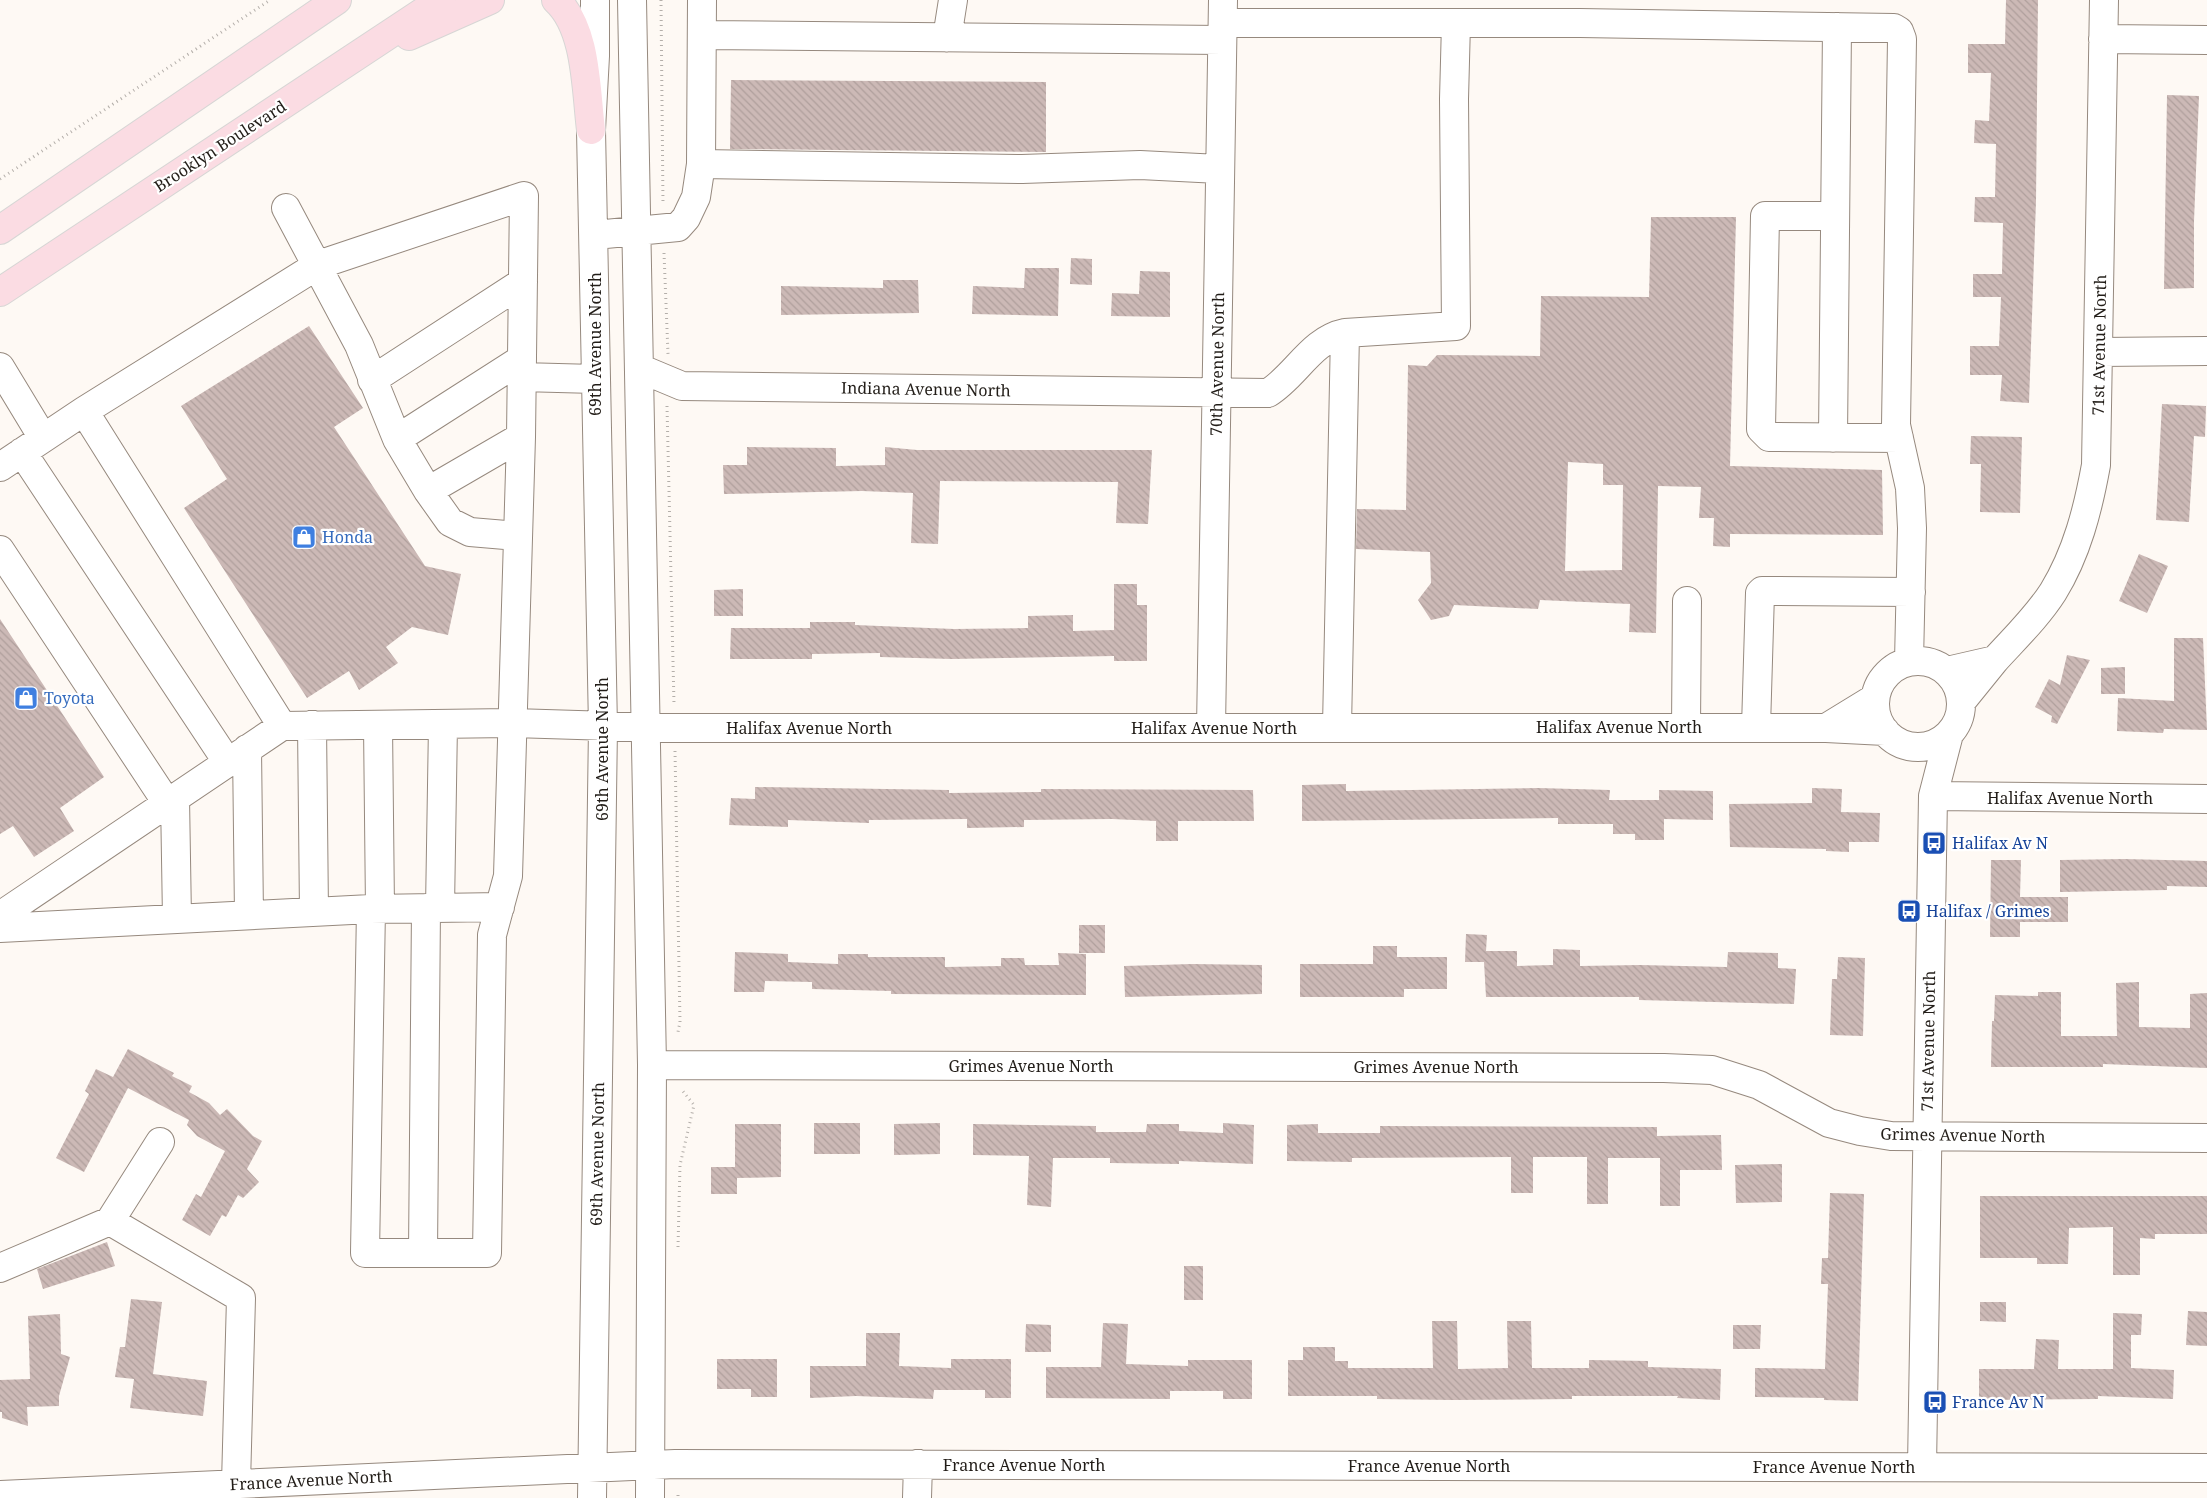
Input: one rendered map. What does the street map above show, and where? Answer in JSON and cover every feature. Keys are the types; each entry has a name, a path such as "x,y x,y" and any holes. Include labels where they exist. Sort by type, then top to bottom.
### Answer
{"main road":[{"name":"Brooklyn Boulevard","path":"0,292 440,0"},
{"path":"343,65 490,0"},
{"path":"556,0 565,8 575,24 591,130"},
{"path":"0,230 329,2"}],"street":[{"name":"69th Avenue North","path":"592,1498 603,727 595,379 595,235 591,130 595,56 594,0"},
{"path":"632,0 652,1065 650,1498"},
{"path":"595,235 678,227 686,218 696,197 701,164 702,0"},
{"path":"947,38 953,0"},
{"name":"71st Avenue North","path":"1961,702 1995,660 2024,630 2053,592 2075,548 2086,516 2096,465 2104,0"},
{"path":"702,35 947,38 1223,21 1456,23 1519,12 1894,28 1900,31 1902,39 1896,425 1910,488 1909,661"},
{"name":"70th Avenue North","path":"1211,728 1223,21"},
{"name":"Indiana Avenue North","path":"639,368 682,386 1268,393 1283,384 1316,346 1334,335 1456,326 1454,100 1456,23"},
{"path":"1833,438 1838,27"},
{"path":"2103,40 2207,40"},
{"path":"701,164 1022,169 1140,165 1219,169"},
{"path":"0,467 84,411 318,265 524,196 518,536 508,876 492,935 487,1253 365,1253 375,909 378,725"},
{"path":"286,208 359,345 397,439 428,491 450,522 470,532 518,536"},
{"path":"1835,216 1765,216 1760,429 1769,437 1899,438"},
{"path":"372,380 522,282"},
{"path":"1337,728 1345,333"},
{"path":"2099,352 2207,352"},
{"path":"0,367 32,445 238,756 249,915"},
{"path":"397,439 521,368 595,379"},
{"path":"0,916 282,726 84,411"},
{"path":"428,491 520,437"},
{"path":"0,550 171,801 177,919"},
{"path":"1756,727 1760,593 1910,592"},
{"path":"1686,727 1687,601"},
{"path":"1923,660 1947,671 1959,690 1961,702 1960,713 1949,734 1938,742 1925,746 1911,746 1892,738 1878,721 1875,698 1879,685 1886,674 1897,666 1909,661 1923,660"},
{"path":"1947,671 1995,660"},
{"path":"1826,728 1875,698"},
{"name":"Halifax Avenue North","path":"282,726 513,723 646,728 1756,727 1885,731"},
{"path":"423,1253 433,908 443,724"},
{"path":"312,725 314,912"},
{"name":"71st Avenue North","path":"1922,1467 1933,796 1949,734"},
{"name":"71st Avenue North","path":"1911,746 1933,796"},
{"name":"Halifax Avenue North","path":"1933,796 2207,799"},
{"path":"0,928 375,909 500,907"},
{"name":"Grimes Avenue North","path":"652,1065 1654,1068 1712,1070 1759,1085 1829,1123 1891,1136 2207,1138"},
{"path":"0,1268 110,1221 160,1142"},
{"path":"110,1221 241,1298 236,1483"},
{"path":"917,1498 918,1464"},
{"name":"France Avenue North","path":"0,1495 651,1465 918,1464 2207,1468"}],"path":[{"path":"0,179 270,0"},
{"path":"662,0 663,228 669,360"},
{"path":"667,405 674,708"},
{"path":"675,743 680,1022 677,1036"},
{"path":"677,1084 694,1105 680,1165 678,1253"}],"building":[{"path":"2006,0 2038,0 2036,201 2029,403 2000,401 2002,375 1970,375 1970,346 1999,346 2001,297 1973,297 1973,274 2002,274 2003,223 1974,222 1975,197 1995,197 1996,144 1974,143 1975,120 1989,121 1991,73 1968,73 1968,44 2005,44"},
{"path":"731,80 1046,82 1046,152 730,149"},
{"path":"2167,95 2199,96 2194,221 2194,288 2164,289"},
{"path":"1651,217 1736,217 1730,466 1882,470 1883,535 1730,534 1730,547 1713,546 1714,518 1699,518 1701,487 1658,486 1656,633 1629,632 1630,604 1540,600 1538,609 1454,605 1449,616 1431,620 1418,600 1431,583 1430,552 1356,549 1357,509 1406,510 1408,365 1427,366 1437,355 1540,356 1541,296 1649,297","holes":["1568,462 1603,464 1603,485 1623,485 1622,570 1565,571"]},
{"path":"1071,258 1092,259 1092,285 1070,284"},
{"path":"1025,268 1059,268 1058,316 972,314 973,286 1024,288"},
{"path":"1140,271 1170,272 1170,317 1111,316 1112,293 1139,294"},
{"path":"883,280 918,280 919,313 781,315 781,286 883,288"},
{"name":"Honda","path":"309,326 363,408 334,427 425,566 461,574 448,635 412,627 386,647 398,663 359,690 349,671 307,698 184,508 227,479 181,406"},
{"path":"2162,404 2206,406 2205,437 2194,436 2189,522 2156,520"},
{"path":"1971,436 2022,437 2020,513 1980,512 1981,464 1970,464"},
{"path":"747,447 836,448 836,466 885,465 885,447 917,450 1152,450 1148,524 1116,523 1118,482 940,481 938,544 911,543 913,493 862,491 724,494 723,465 747,465"},
{"path":"2139,554 2168,566 2147,613 2119,601"},
{"path":"1114,584 1137,584 1137,605 1147,605 1147,661 1114,661 1114,656 952,659 880,657 880,653 812,654 812,659 730,659 731,628 810,628 810,622 855,622 855,625 954,629 1028,628 1028,616 1073,615 1073,631 1114,630"},
{"path":"743,589 743,616 714,616 714,590"},
{"name":"Toyota","path":"0,619 104,777 60,808 74,831 34,857 13,826 0,834"},
{"path":"2174,638 2203,638 2207,730 2164,729 2163,733 2117,731 2118,698 2174,701"},
{"path":"2067,655 2090,660 2057,724 2051,722 2052,716 2035,707 2049,679 2060,685"},
{"path":"2125,667 2125,694 2101,694 2101,668"},
{"path":"1346,784 1346,791 1538,788 1610,790 1609,800 1659,800 1659,790 1713,791 1713,820 1664,819 1664,840 1635,840 1635,834 1613,834 1613,824 1558,824 1558,818 1302,821 1302,785"},
{"path":"755,787 949,790 949,793 1041,792 1041,789 1253,790 1254,821 1178,821 1178,841 1156,841 1156,821 1112,819 1024,820 1024,827 967,828 967,819 869,820 869,823 788,820 788,827 729,825 731,798 755,799"},
{"path":"1812,788 1842,789 1841,812 1880,813 1879,842 1849,842 1849,852 1826,851 1826,849 1730,847 1729,804 1812,803"},
{"path":"1991,860 2021,860 2020,897 2068,897 2068,922 2020,922 2020,937 1990,937"},
{"path":"2060,860 2207,861 2207,887 2167,886 2167,890 2060,892"},
{"path":"1079,925 1105,925 1105,953 1079,953"},
{"path":"1466,934 1487,935 1486,951 1517,951 1517,966 1553,965 1553,949 1580,950 1580,966 1727,967 1728,952 1778,953 1778,968 1796,969 1794,1004 1639,1000 1639,997 1486,997 1484,962 1465,962"},
{"path":"1373,946 1397,946 1397,957 1447,957 1447,989 1404,989 1404,997 1300,997 1300,964 1373,964"},
{"path":"735,952 788,954 788,962 838,964 838,954 868,954 868,957 945,957 945,967 1001,966 1001,958 1024,958 1025,965 1059,965 1058,953 1086,954 1086,995 891,994 891,991 812,989 812,982 765,981 764,992 734,992"},
{"path":"1838,957 1865,958 1863,1036 1830,1035 1832,979 1837,979"},
{"path":"1192,964 1262,965 1262,994 1125,997 1124,966"},
{"path":"2139,982 2139,1027 2190,1028 2190,994 2207,993 2207,1068 2103,1064 2103,1067 1991,1067 1992,1021 1994,1021 1995,995 2038,996 2038,992 2061,992 2061,1036 2117,1036 2116,983"},
{"path":"128,1049 174,1073 172,1076 192,1086 189,1092 209,1103 220,1115 227,1109 253,1136 262,1141 247,1169 259,1182 243,1198 238,1195 226,1217 222,1215 210,1236 182,1220 196,1194 201,1197 225,1151 197,1136 187,1125 189,1120 128,1088 84,1172 56,1158 89,1094 85,1091 96,1069 113,1077"},
{"path":"814,1123 860,1123 860,1154 814,1154"},
{"path":"940,1123 940,1154 894,1155 894,1124"},
{"path":"1223,1123 1254,1125 1253,1164 1179,1161 1179,1164 1110,1163 1110,1158 1053,1158 1051,1207 1027,1205 1029,1156 973,1155 973,1124 1096,1126 1096,1132 1146,1132 1147,1124 1179,1124 1179,1131 1223,1133"},
{"path":"735,1124 781,1124 781,1177 737,1178 737,1194 711,1194 711,1167 735,1167"},
{"path":"1318,1124 1318,1133 1380,1133 1380,1126 1657,1127 1657,1136 1721,1135 1722,1170 1680,1170 1680,1206 1660,1206 1660,1158 1608,1158 1608,1204 1587,1204 1587,1157 1533,1157 1533,1193 1511,1193 1511,1157 1352,1158 1352,1162 1287,1161 1287,1125"},
{"path":"1782,1164 1782,1202 1736,1203 1735,1165"},
{"path":"1830,1193 1864,1194 1858,1401 1824,1400 1824,1398 1755,1397 1755,1368 1825,1369 1828,1284 1821,1284 1822,1258 1828,1258"},
{"path":"1980,1196 2207,1196 2207,1234 2155,1234 2155,1239 2140,1238 2140,1275 2113,1275 2113,1227 2069,1228 2068,1264 2037,1264 2037,1258 1980,1258"},
{"path":"107,1242 115,1266 43,1289 37,1269"},
{"path":"1184,1266 1203,1266 1203,1300 1184,1300"},
{"path":"131,1299 162,1302 153,1374 207,1381 203,1416 130,1408 134,1379 115,1377 120,1347 125,1347"},
{"path":"1980,1302 2006,1302 2006,1322 1980,1321"},
{"path":"2188,1311 2207,1312 2207,1346 2186,1345"},
{"path":"2113,1313 2142,1314 2141,1335 2131,1335 2131,1368 2174,1370 2173,1399 2098,1396 2098,1399 1979,1400 1979,1369 2034,1369 2036,1339 2059,1340 2058,1369 2113,1369"},
{"path":"60,1314 61,1354 70,1357 59,1396 59,1406 27,1407 28,1426 2,1418 2,1412 0,1412 0,1380 30,1379 28,1316"},
{"path":"1432,1321 1457,1321 1458,1369 1508,1368 1507,1321 1531,1321 1532,1368 1589,1368 1589,1360 1648,1361 1648,1367 1721,1369 1720,1400 1677,1398 1678,1396 1572,1396 1572,1399 1452,1400 1377,1399 1377,1396 1288,1396 1288,1360 1303,1360 1303,1347 1335,1347 1335,1361 1348,1361 1348,1368 1433,1368"},
{"path":"1103,1323 1128,1324 1126,1364 1188,1366 1188,1360 1252,1360 1252,1399 1223,1399 1223,1391 1170,1391 1170,1399 1046,1398 1046,1367 1101,1367"},
{"path":"1026,1324 1051,1325 1051,1352 1025,1352"},
{"path":"1733,1325 1761,1325 1760,1349 1733,1349"},
{"path":"866,1333 900,1333 899,1366 951,1368 951,1359 1011,1359 1011,1398 985,1398 985,1390 934,1390 933,1399 856,1396 810,1398 810,1366 866,1366"},
{"path":"717,1359 777,1359 777,1397 751,1397 751,1389 717,1389"}],"place":[{"name":"Honda","path":"304,537"},
{"name":"Toyota","path":"26,698"},
{"name":"Halifax Av N","path":"1934,843"},
{"name":"Halifax / Grimes","path":"1909,911"},
{"name":"France Av N","path":"1935,1402"}]}
